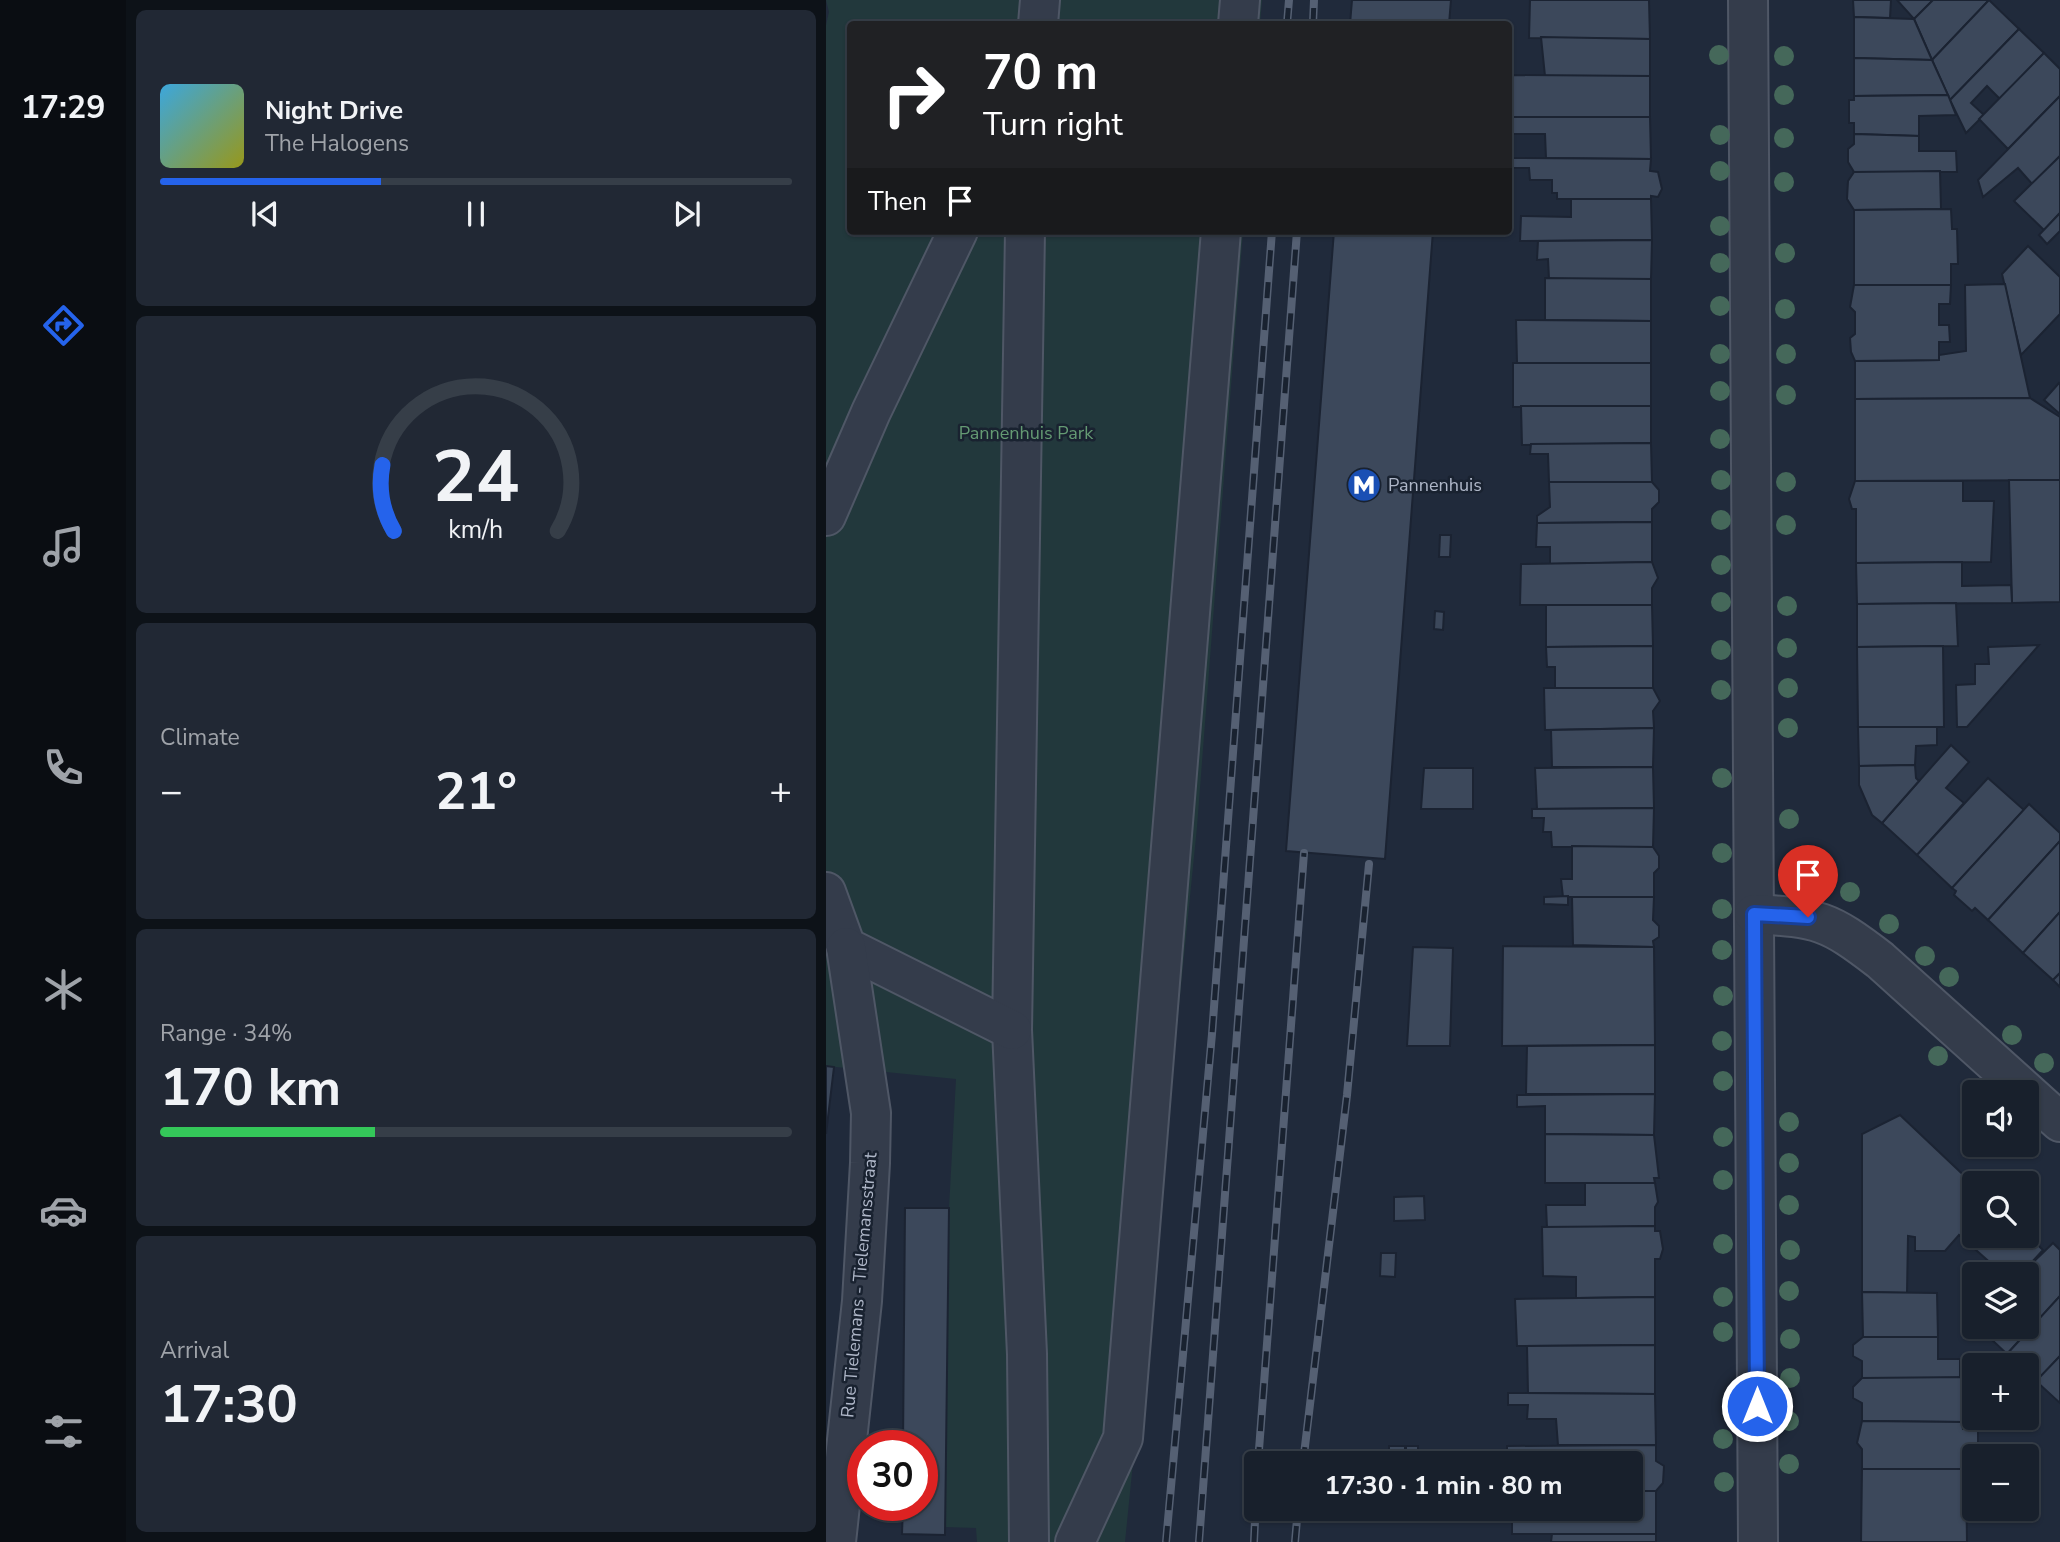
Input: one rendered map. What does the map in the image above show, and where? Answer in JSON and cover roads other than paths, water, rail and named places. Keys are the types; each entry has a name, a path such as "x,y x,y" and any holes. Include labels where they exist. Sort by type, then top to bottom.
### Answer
{"street":[{"path":"1038,21 1040,0"},
{"path":"1238,21 1240,0"},
{"path":"1748,0 1758,1542"},
{"path":"826,516 956,235"},
{"path":"1025,235 1012,1030 1027,1354 1029,1542"},
{"path":"1075,1542 1123,1438 1221,235"},
{"name":"Rue Tielemans - Tielemansstraat","path":"826,892 846,947 871,1113 862,1301 836,1542"},
{"path":"1754,914 1808,917 1827,923 1853,939 1880,960 2060,1122"},
{"path":"846,947 1012,1030"}],"railway":[{"path":"1287,21 1289,0"},
{"path":"1313,21 1314,0"},
{"path":"1166,1542 1212,1034 1272,235"},
{"path":"1199,1542 1297,235"},
{"path":"1259,1451 1304,853"},
{"path":"1304,1451 1347,1095 1369,864"},
{"path":"1254,1542 1255,1521"},
{"path":"1295,1542 1297,1521"}],"place":[{"name":"Pannenhuis","path":"1364,485"}],"park label":[{"name":"Pannenhuis Park","path":"1026,433"}]}
